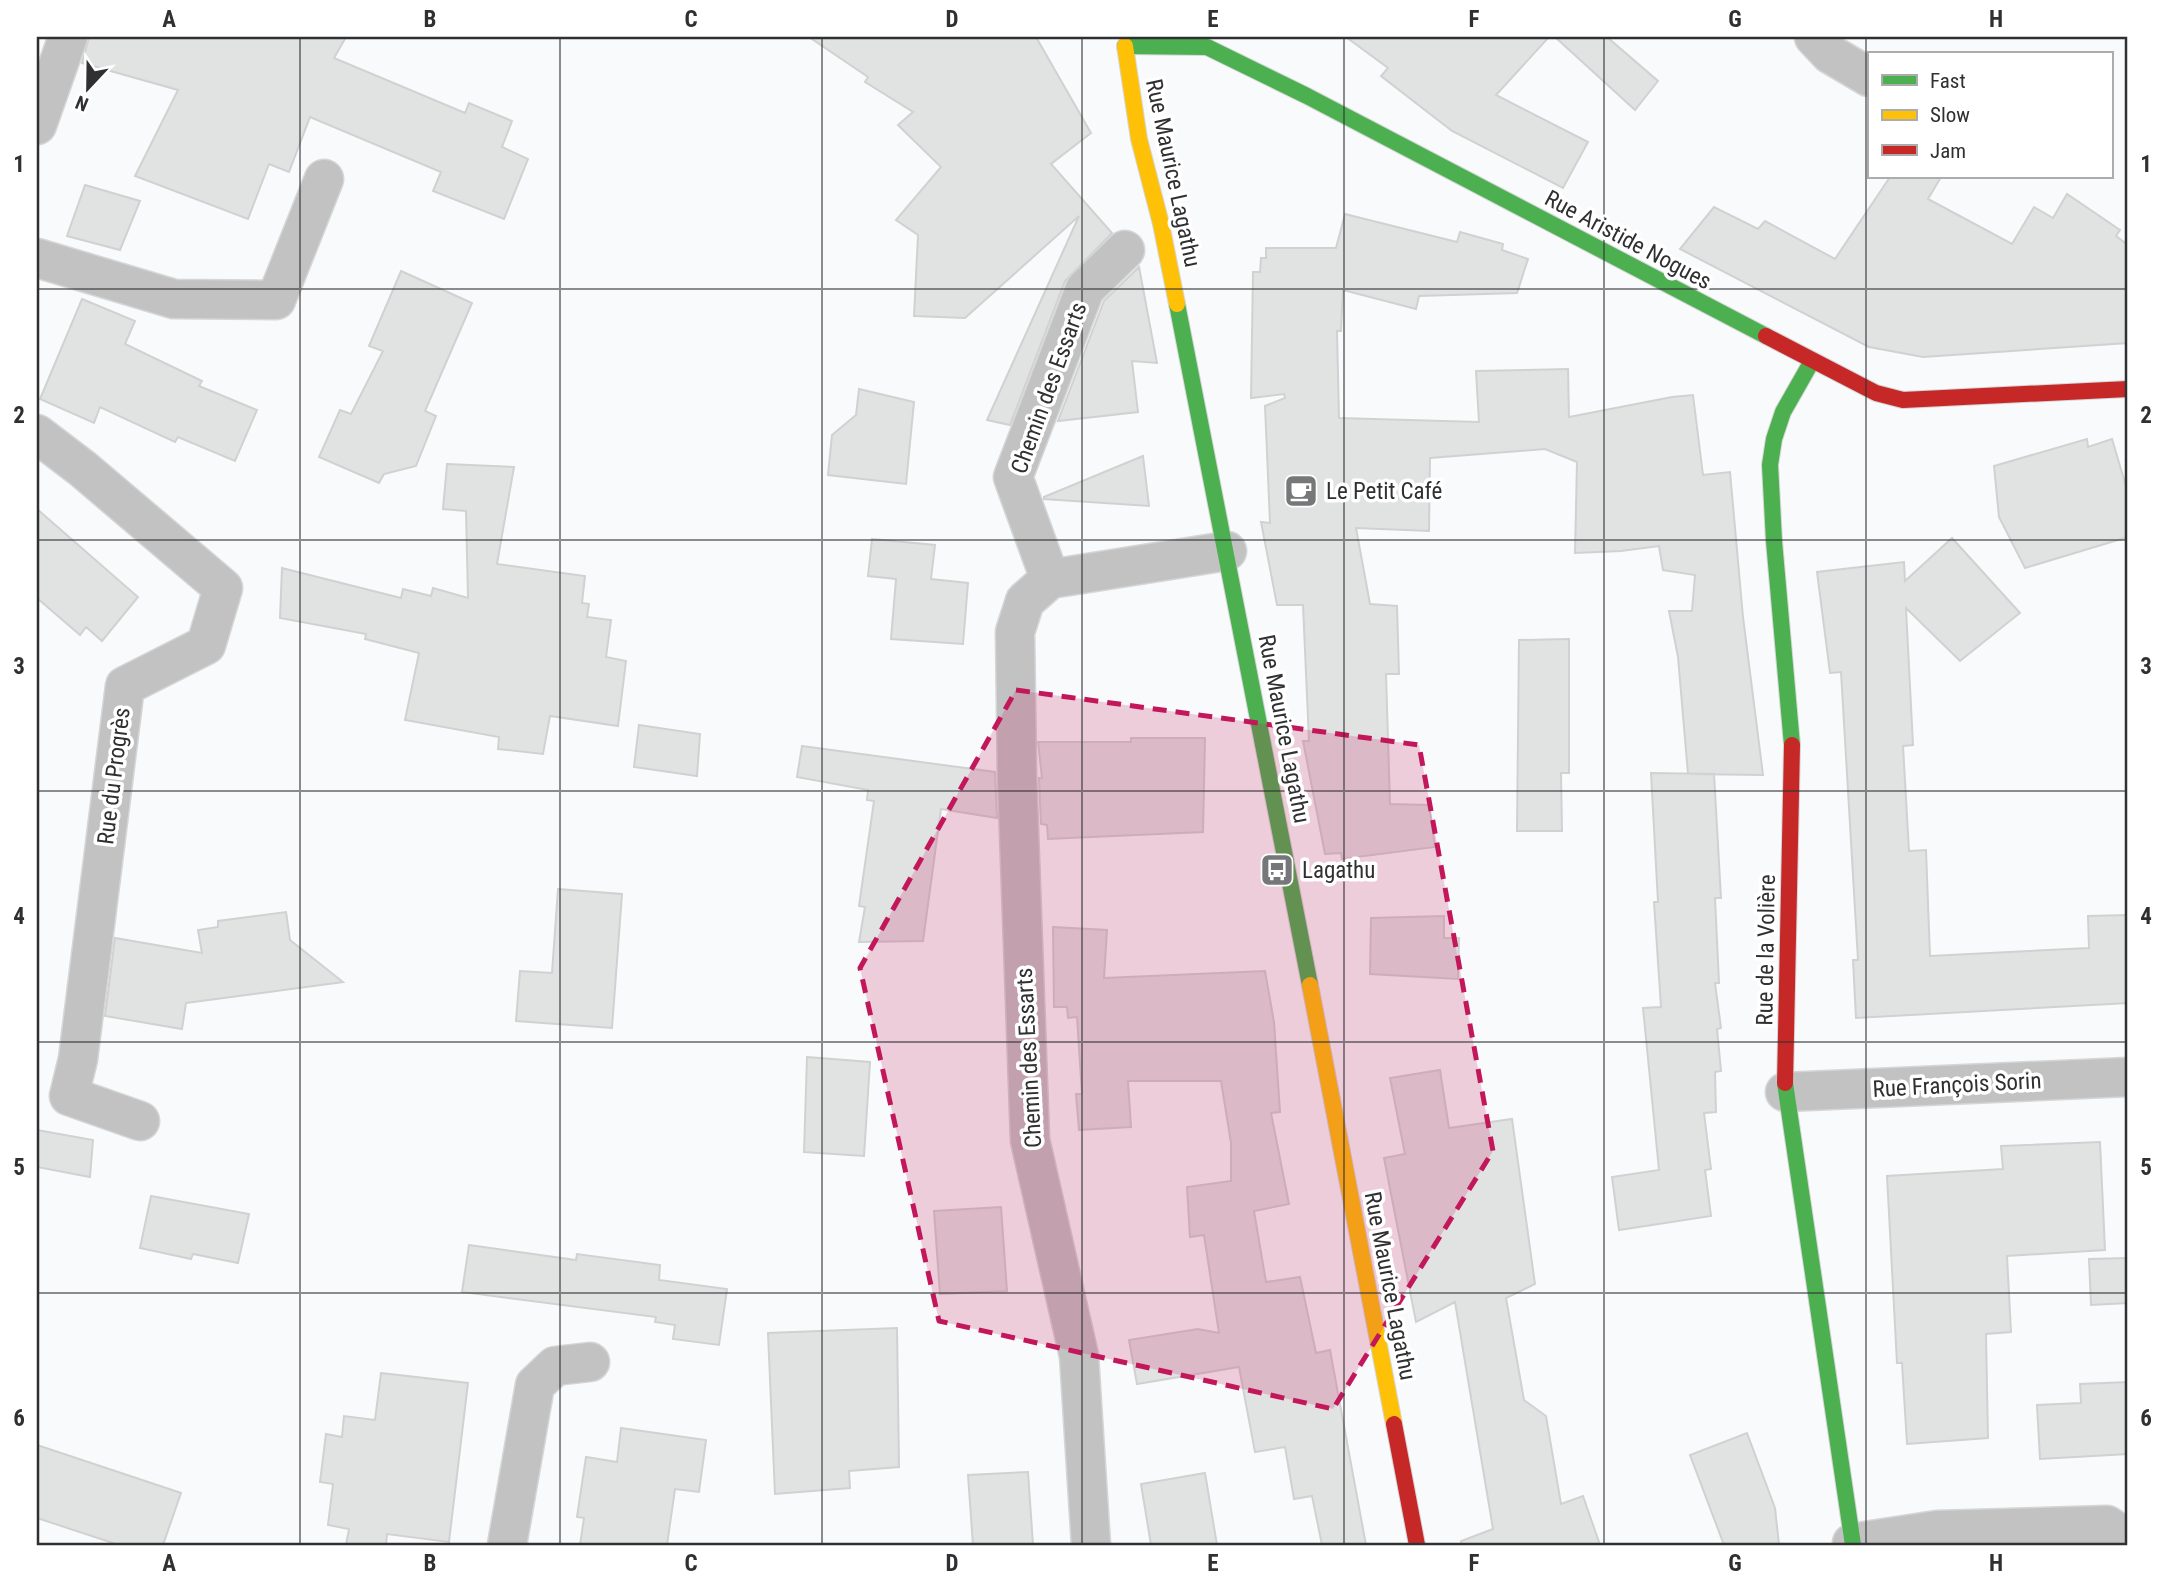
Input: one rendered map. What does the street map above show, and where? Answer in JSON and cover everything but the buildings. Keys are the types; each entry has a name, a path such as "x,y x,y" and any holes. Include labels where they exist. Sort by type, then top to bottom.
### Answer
{"street":[{"path":"37,125 68,37"},
{"path":"1814,37 1830,54 1868,76"},
{"name":"Rue Aristide Nogues","path":"1120,41 1207,47 1307,96 1876,393 1903,400 2128,388"},
{"name":"Rue Maurice Lagathu","path":"1120,41 1139,139 1161,224 1227,551 1417,1545"},
{"path":"37,258 174,299 276,299 324,179"},
{"name":"Chemin des Essarts","path":"1091,1545 1079,1356 1030,1140 1017,775 1015,632 1025,601 1051,579 1013,477 1085,289 1125,250"},
{"name":"Rue de la Volière","path":"1812,361 1783,412 1774,439 1770,465 1793,754 1785,1092 1852,1544"},
{"name":"Rue du Progrès","path":"37,434 83,469 223,589 206,645 125,686 80,1045 69,1096 139,1121"},
{"path":"1051,579 1227,551"},
{"name":"Rue François Sorin","path":"1785,1092 2128,1077"},
{"path":"508,1545 535,1385 555,1366 590,1362"},
{"path":"1852,1544 1937,1530 2107,1525 2128,1540"}],"highlighted area":[{"path":"1016,690 1419,745 1493,1151 1333,1409 939,1321 860,968"}],"traffic: fast":[{"path":"1125,46 1207,47 1307,96 1766,336"},
{"path":"1177,304 1310,985"},
{"path":"1792,745 1770,465 1774,439 1783,412 1812,361"},
{"path":"1785,1083 1853,1545"}],"traffic: slow":[{"path":"1125,46 1139,139 1161,224 1177,304"},
{"path":"1310,985 1394,1424"}],"traffic: jam":[{"path":"1766,336 1876,393 1903,400 2128,389"},
{"path":"1785,1083 1792,745"},
{"path":"1394,1424 1417,1545"}],"place":[{"name":"Le Petit Café","path":"1301,491"},
{"name":"Lagathu","path":"1277,870"}]}
